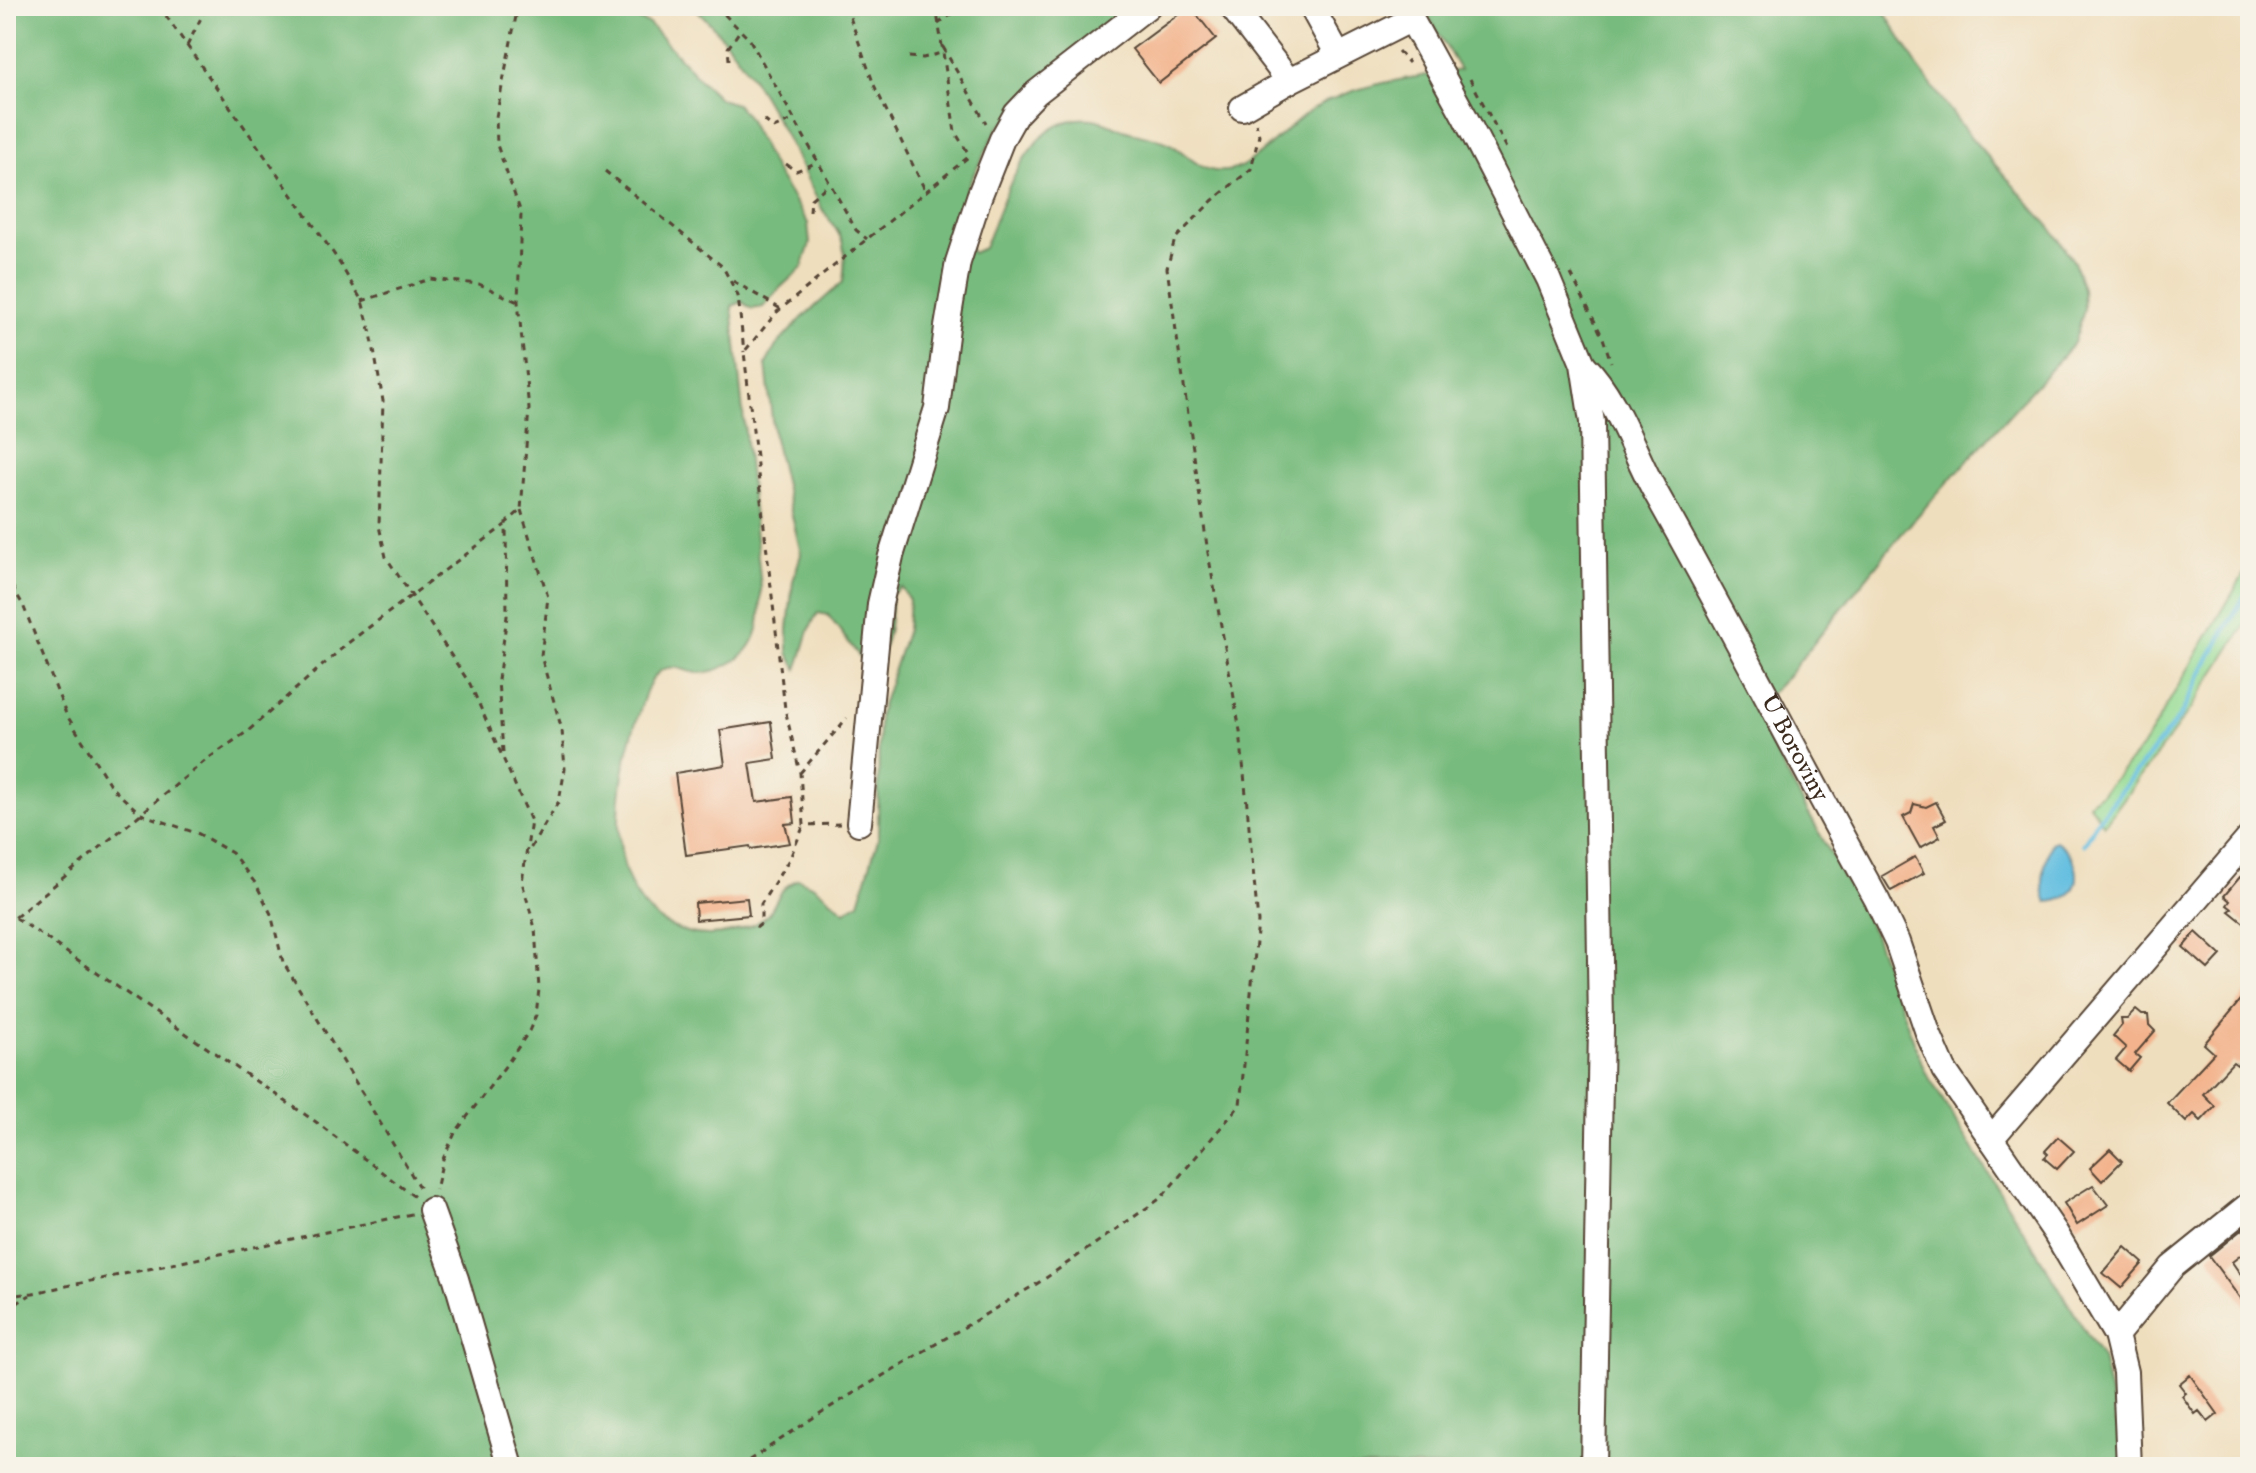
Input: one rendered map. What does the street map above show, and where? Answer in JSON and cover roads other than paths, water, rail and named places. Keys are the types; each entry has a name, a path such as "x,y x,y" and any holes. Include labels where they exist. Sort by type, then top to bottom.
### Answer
{"street":[{"path":"859,823 880,604 891,556 937,408 958,262 979,197 1016,114 1036,93 1148,6"},
{"path":"1231,6 1289,81"},
{"path":"1311,6 1338,55"},
{"path":"1246,106 1408,13 1548,279 1583,364 1592,422 1594,461 1601,1027 1593,1467"},
{"name":"U Boroviny","path":"1583,364 1609,399 1652,485 1877,900 1897,942 1944,1070 2042,1213 2116,1335 2125,1372 2129,1467"},
{"path":"1991,1139 2250,837"},
{"path":"2116,1335 2172,1267 2250,1204"},
{"path":"431,1210 456,1279 511,1467"}],"water":[{"path":"2056,841 2072,858 2077,878 2069,894 2060,900 2047,902 2043,888 2044,872 2051,843"}],"waterway":[{"path":"2084,844 2095,824 2181,715 2210,656 2250,587"}]}
